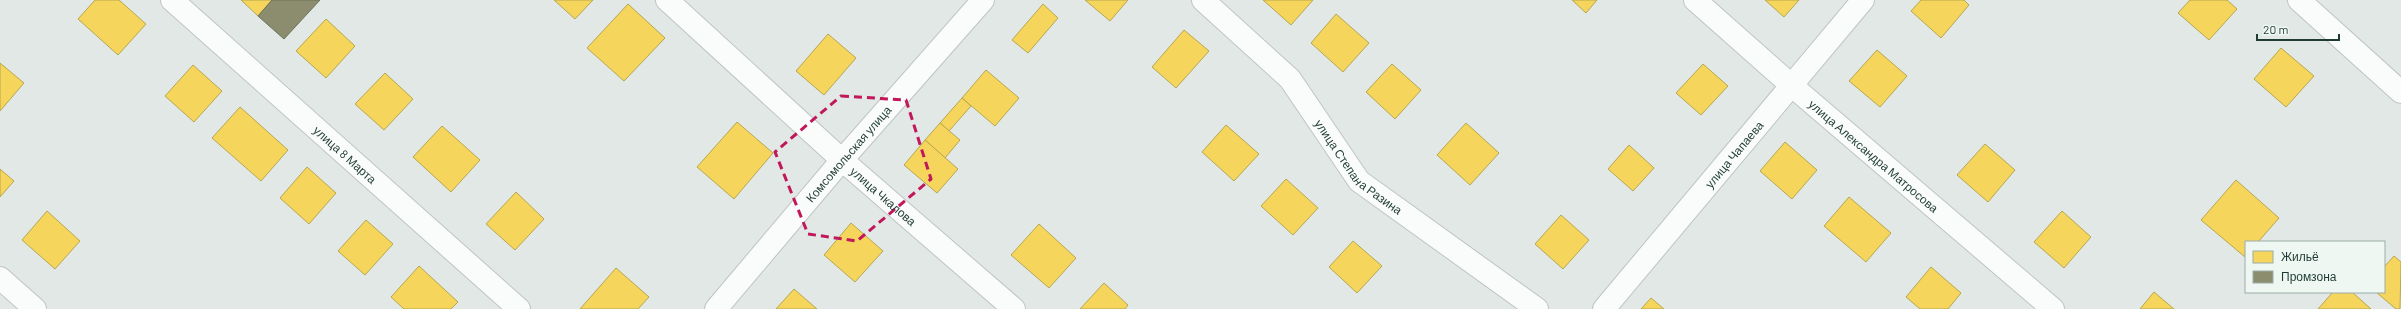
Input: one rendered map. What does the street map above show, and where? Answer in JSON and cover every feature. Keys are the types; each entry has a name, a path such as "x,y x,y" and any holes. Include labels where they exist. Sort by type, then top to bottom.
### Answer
{"street":[{"name":"улица 8 Марта","path":"172,0 519,309"},
{"name":"улица Чкалова","path":"666,0 842,160 1014,309"},
{"name":"Комсомольская улица","path":"716,309 842,160 983,0"},
{"name":"улица Степана Разина","path":"1203,0 1290,79 1359,181 1537,309"},
{"name":"улица Александра Матросова","path":"1695,0 1791,85 2053,309"},
{"name":"улица Чапаева","path":"1604,309 1863,0"},
{"path":"2299,0 2401,92"},
{"path":"0,278 35,309"}],"highlighted area":[{"path":"841,96 906,100 931,179 857,241 808,234 775,152"}],"building: Жильё":[{"path":"95,0 119,0 146,24 118,55 78,19"},
{"path":"241,0 272,0 258,16"},
{"path":"554,0 593,0 575,19"},
{"path":"1085,0 1128,0 1110,21"},
{"path":"1263,0 1313,0 1291,25"},
{"path":"1572,0 1597,0 1586,13"},
{"path":"1765,0 1799,0 1784,17"},
{"path":"1921,0 1964,0 1969,5 1941,38 1911,11"},
{"path":"2190,0 2227,0 2237,9 2209,40 2178,13"},
{"path":"628,4 665,38 624,81 587,48"},
{"path":"1043,4 1058,18 1028,53 1012,40"},
{"path":"1336,14 1369,43 1343,72 1311,43"},
{"path":"326,19 355,46 326,78 296,51"},
{"path":"1184,30 1209,51 1176,88 1152,67"},
{"path":"828,34 856,58 824,95 796,71"},
{"path":"2281,48 2314,76 2286,107 2254,79"},
{"path":"1877,50 1907,76 1880,107 1849,81"},
{"path":"0,63 24,83 0,111"},
{"path":"1392,64 1421,90 1395,119 1366,92"},
{"path":"1703,64 1728,86 1701,115 1676,93"},
{"path":"193,65 222,91 194,122 165,96"},
{"path":"986,70 1019,98 995,126 962,98"},
{"path":"385,73 413,99 384,130 355,104"},
{"path":"962,98 971,106 949,131 940,123"},
{"path":"240,107 288,150 261,181 212,138"},
{"path":"737,122 773,153 734,199 697,167"},
{"path":"940,123 960,140 945,158 925,140"},
{"path":"1466,123 1499,153 1470,185 1437,155"},
{"path":"1226,125 1259,154 1234,181 1202,152"},
{"path":"442,126 480,160 451,192 413,157"},
{"path":"925,140 958,169 937,193 904,165"},
{"path":"1785,142 1817,170 1792,199 1760,171"},
{"path":"1985,144 2015,170 1988,202 1957,175"},
{"path":"1629,145 1654,168 1633,191 1608,169"},
{"path":"307,167 336,193 309,224 280,198"},
{"path":"0,169 14,181 0,197"},
{"path":"1286,179 1318,208 1293,235 1261,206"},
{"path":"2236,180 2279,218 2259,241 2245,241 2245,257 2201,220"},
{"path":"516,192 544,219 515,250 486,224"},
{"path":"1849,197 1891,233 1866,262 1824,226"},
{"path":"47,211 80,241 55,269 22,240"},
{"path":"2062,211 2091,237 2064,268 2034,242"},
{"path":"1561,215 1589,240 1563,269 1535,244"},
{"path":"366,220 393,244 365,275 338,251"},
{"path":"851,223 883,251 855,282 824,255"},
{"path":"1039,224 1076,258 1049,288 1011,255"},
{"path":"1353,241 1382,266 1357,293 1329,267"},
{"path":"2394,256 2401,262 2400,309 2396,309 2377,293 2385,293 2385,266"},
{"path":"419,266 458,302 451,309 404,309 391,297"},
{"path":"1931,267 1961,293 1948,309 1920,309 1906,297"},
{"path":"616,268 649,297 638,309 580,309"},
{"path":"1104,283 1128,305 1125,309 1080,309"},
{"path":"794,289 817,309 776,309"},
{"path":"2154,292 2174,309 2140,309"},
{"path":"2332,293 2353,293 2371,309 2318,309"},
{"path":"1651,298 1664,309 1641,309"}],"building: Промзона":[{"path":"272,0 320,0 284,39 258,16"}]}
